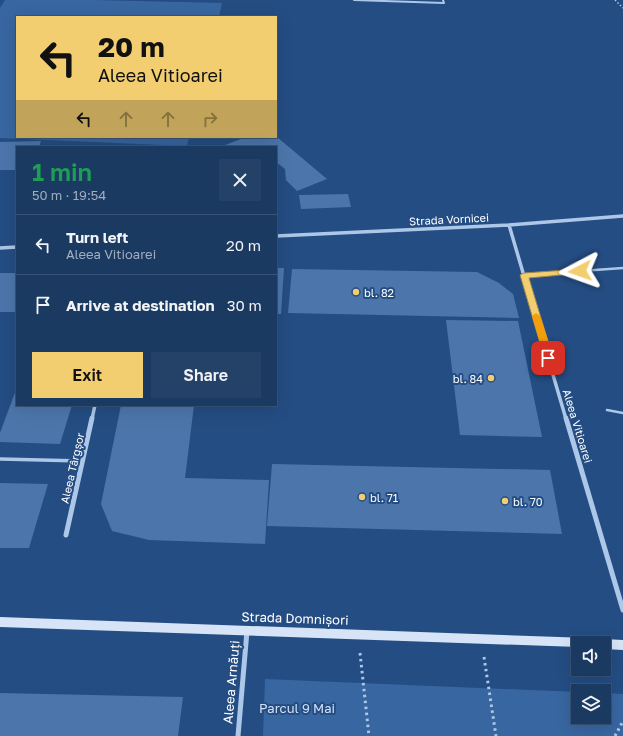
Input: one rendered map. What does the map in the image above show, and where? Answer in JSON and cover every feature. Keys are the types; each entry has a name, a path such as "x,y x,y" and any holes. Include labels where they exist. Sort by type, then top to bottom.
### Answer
{"street":[{"name":"Strada Vornicei","path":"277,236 509,225 623,216"},
{"name":"Aleea Vitioarei","path":"509,225 623,610"},
{"path":"0,248 16,248"},
{"name":"Aleea Târgșor","path":"66,535 96,406"},
{"name":"Strada Domnișori","path":"0,622 571,643"},
{"name":"Aleea Arnăuți","path":"238,736 247,631"},
{"path":"611,644 623,645"}],"lane":[{"path":"354,0 444,3 443,0"},
{"path":"524,275 623,268"},
{"path":"607,410 623,412"},
{"path":"0,460 83,461"}],"path":[{"path":"614,0 623,8"},
{"path":"358,635 369,736"},
{"path":"482,640 496,736"},
{"path":"615,736 623,721"}],"green space":[{"path":"5,0 95,0 222,3 219,16 16,16 16,138 189,138 187,146 0,138 0,8"},
{"name":"Parcul 9 Mai","path":"265,679 571,692 571,724 611,724 611,693 623,694 623,736 263,736"}],"building":[{"path":"277,137 327,179 297,191 286,180 285,169 277,163 277,146 223,146 243,138"},
{"path":"41,141 39,146 16,146 16,170 0,170 0,142"},
{"path":"348,194 351,207 301,209 299,195"},
{"path":"277,268 284,268 281,314 277,314"},
{"name":"bl. 82","path":"292,269 477,272 499,283 513,294 519,318 288,313"},
{"path":"0,273 16,273 16,312 0,312"},
{"name":"bl. 84","path":"446,320 518,321 542,437 460,435"},
{"path":"16,390 16,406 72,406 60,444 0,442 0,433"},
{"path":"121,406 194,406 185,478 269,480 265,544 149,540 112,531 101,504"},
{"name":"bl. 71","path":"272,464 550,470 562,534 267,526"},
{"path":"0,483 48,484 29,548 0,548"},
{"path":"0,693 183,697 178,736 0,736"}],"slow traffic":[{"path":"536,316 544,343"}],"place":[{"name":"bl. 82","path":"356,292"},
{"name":"bl. 84","path":"491,378"},
{"name":"bl. 71","path":"362,497"},
{"name":"bl. 70","path":"505,501"}],"route":[{"path":"548,358 524,275 580,271"}]}
